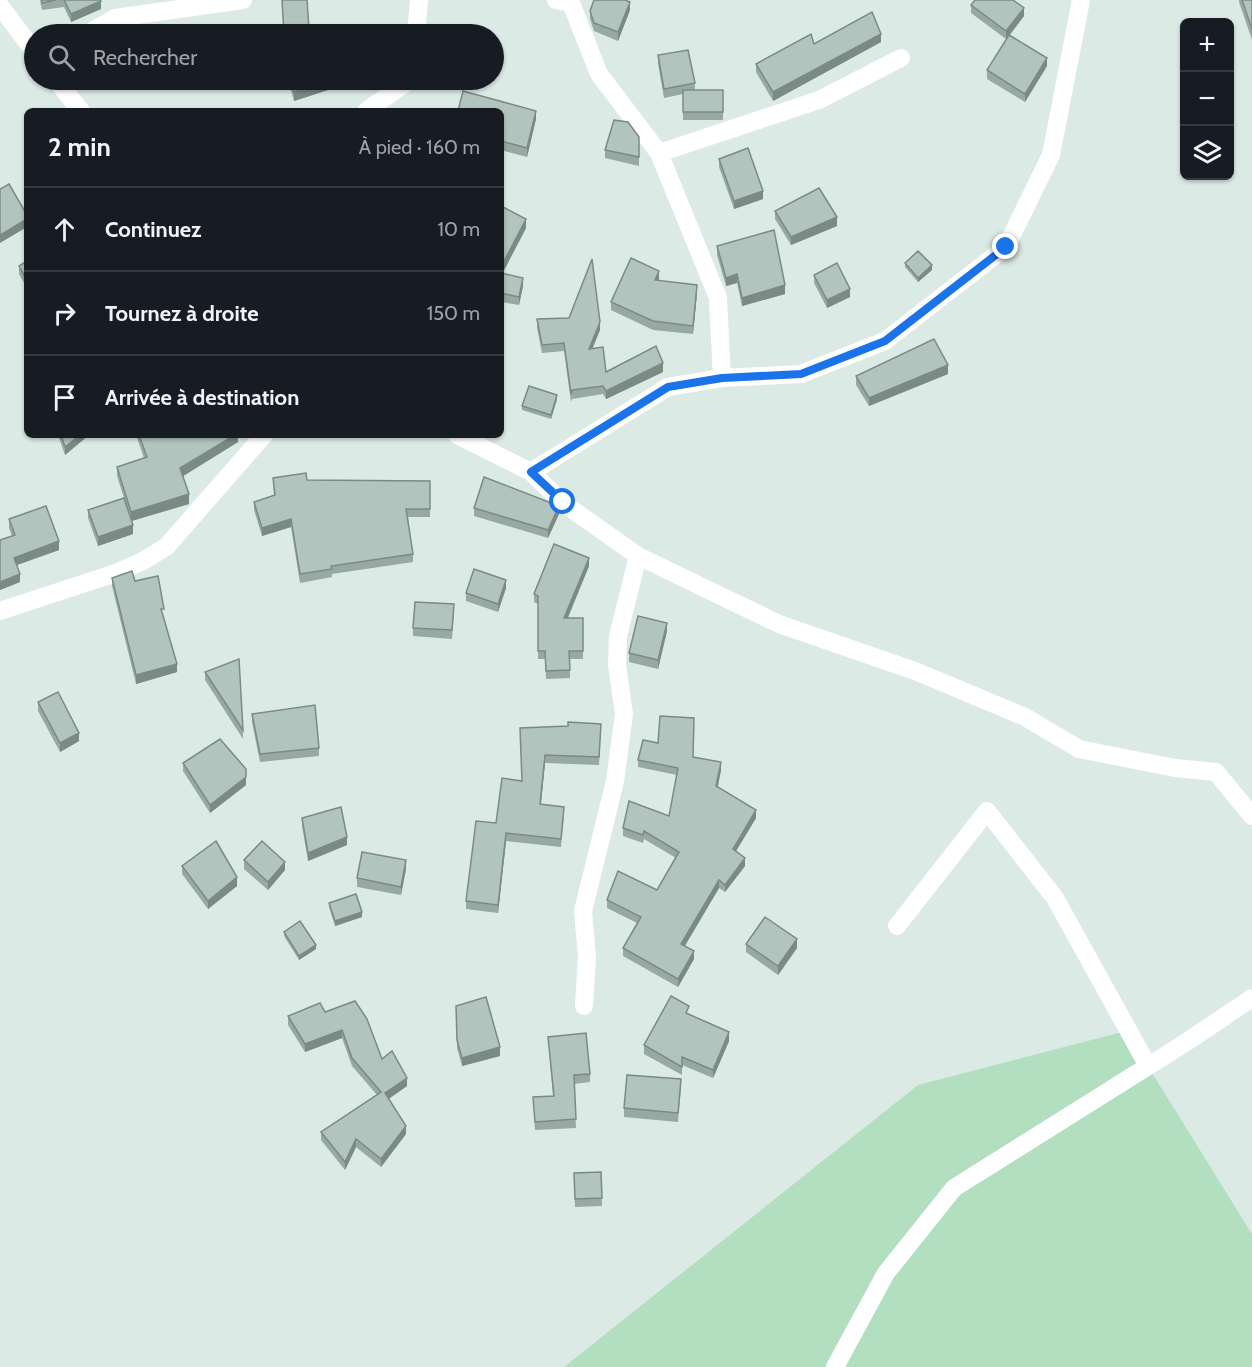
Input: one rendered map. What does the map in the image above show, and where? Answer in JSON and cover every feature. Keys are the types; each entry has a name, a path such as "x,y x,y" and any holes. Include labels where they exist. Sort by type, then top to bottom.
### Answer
{"street":[{"path":"104,24 115,18 243,0"},
{"path":"417,24 418,0"},
{"path":"555,0 571,3 599,74 659,153 718,298 722,378"},
{"path":"531,472 668,387 722,378 801,374 885,341 1006,247 1051,155 1080,0"},
{"path":"0,6 24,38"},
{"path":"659,153 819,100 901,58"},
{"path":"65,90 79,108"},
{"path":"370,108 396,90"},
{"path":"0,611 116,573 143,561 166,547 261,438"},
{"path":"463,438 531,472 563,502 638,556 779,624 915,671 1025,717 1079,749 1175,768 1216,772 1252,816"},
{"path":"584,1006 587,958 583,911 615,782 624,714 617,665 618,636 638,556"},
{"path":"897,926 987,811 1055,898 1148,1066"},
{"path":"835,1367 886,1273 954,1188 1252,998"}],"green space":[{"path":"1126,1031 1252,1234 1252,1367 564,1367 918,1085"}],"building":[{"path":"64,0 100,0 101,1 71,14"},
{"path":"282,0 307,0 309,24 283,24"},
{"path":"594,0 630,2 618,32 594,23 590,11"},
{"path":"975,0 1013,0 1024,8 1006,31 971,5"},
{"path":"1242,0 1252,0 1252,29"},
{"path":"872,12 881,34 773,92 756,64 811,34 814,44"},
{"path":"1009,35 1047,58 1025,94 987,70"},
{"path":"688,50 695,83 664,89 658,55"},
{"path":"683,90 723,90 723,112 683,112"},
{"path":"463,91 536,111 527,148 504,142 504,108 459,108"},
{"path":"614,120 628,122 639,137 639,157 605,150"},
{"path":"748,148 763,191 734,201 719,159"},
{"path":"9,184 24,210 24,221 0,235 0,189"},
{"path":"819,188 837,217 791,237 775,211"},
{"path":"504,208 526,219 504,261"},
{"path":"774,230 785,285 742,298 737,274 726,278 717,246"},
{"path":"918,251 932,265 918,278 905,263"},
{"path":"631,258 659,271 655,280 697,285 693,326 653,321 611,302"},
{"path":"592,259 600,322 589,349 603,347 606,372 656,346 663,363 606,391 603,386 572,390 571,394 564,343 542,345 537,319 569,318"},
{"path":"24,263 24,275 19,266"},
{"path":"837,263 850,289 827,300 814,275"},
{"path":"504,274 523,278 519,297 504,294"},
{"path":"934,339 948,365 869,398 856,376"},
{"path":"529,386 557,395 551,415 522,406"},
{"path":"62,438 76,438 65,447"},
{"path":"140,438 230,438 180,468 189,494 131,512 117,467 147,457"},
{"path":"306,473 307,480 430,481 430,509 406,509 413,554 331,566 332,569 300,574 291,519 262,528 254,502 275,495 273,478"},
{"path":"484,477 559,506 548,530 474,508"},
{"path":"124,498 133,525 98,537 88,510"},
{"path":"46,506 59,541 14,558 20,574 0,582 0,540 15,535 9,519"},
{"path":"554,544 589,558 564,618 583,618 583,651 569,651 570,670 546,671 545,651 538,651 538,596 534,594"},
{"path":"474,569 506,580 498,604 466,593"},
{"path":"132,571 135,581 158,576 164,609 161,609 177,664 136,675 112,578"},
{"path":"415,602 454,604 452,630 413,628"},
{"path":"638,616 667,623 658,660 629,653"},
{"path":"239,659 243,730 205,672"},
{"path":"58,692 79,733 60,743 38,702"},
{"path":"315,705 319,748 260,754 252,714"},
{"path":"660,716 694,718 693,757 721,762 716,786 756,810 733,849 745,858 725,885 719,880 681,944 694,951 678,979 623,948 641,917 607,900 618,871 657,890 679,852 644,831 643,835 623,828 629,801 669,816 678,768 638,760 643,740 658,743"},
{"path":"568,722 601,724 599,757 545,755 540,804 564,807 561,839 506,833 498,905 466,901 476,821 496,823 502,778 522,781 520,728 568,726"},
{"path":"220,739 246,769 246,777 210,805 183,763"},
{"path":"341,807 347,837 308,853 302,818"},
{"path":"216,841 237,877 208,901 182,866"},
{"path":"262,841 285,862 268,882 244,860"},
{"path":"362,852 406,860 401,887 357,878"},
{"path":"356,894 362,912 335,921 329,903"},
{"path":"765,917 797,939 778,966 746,944"},
{"path":"300,921 316,945 299,956 284,932"},
{"path":"671,996 689,1006 686,1013 729,1032 713,1070 682,1057 682,1067 644,1045"},
{"path":"486,997 500,1047 462,1058 457,1040 456,1006"},
{"path":"355,1001 367,1019 382,1059 392,1051 407,1078 385,1093 406,1126 381,1159 356,1139 345,1162 321,1132 381,1092 352,1058 342,1030 305,1044 288,1016 320,1003 325,1012"},
{"path":"586,1033 590,1074 574,1075 576,1119 535,1122 533,1097 554,1096 548,1037"},
{"path":"627,1075 681,1079 678,1113 624,1108"},
{"path":"601,1172 602,1198 575,1199 574,1173"}],"route":[{"path":"563,502 531,472 668,387 722,378 801,374 885,341 1006,247"}]}
